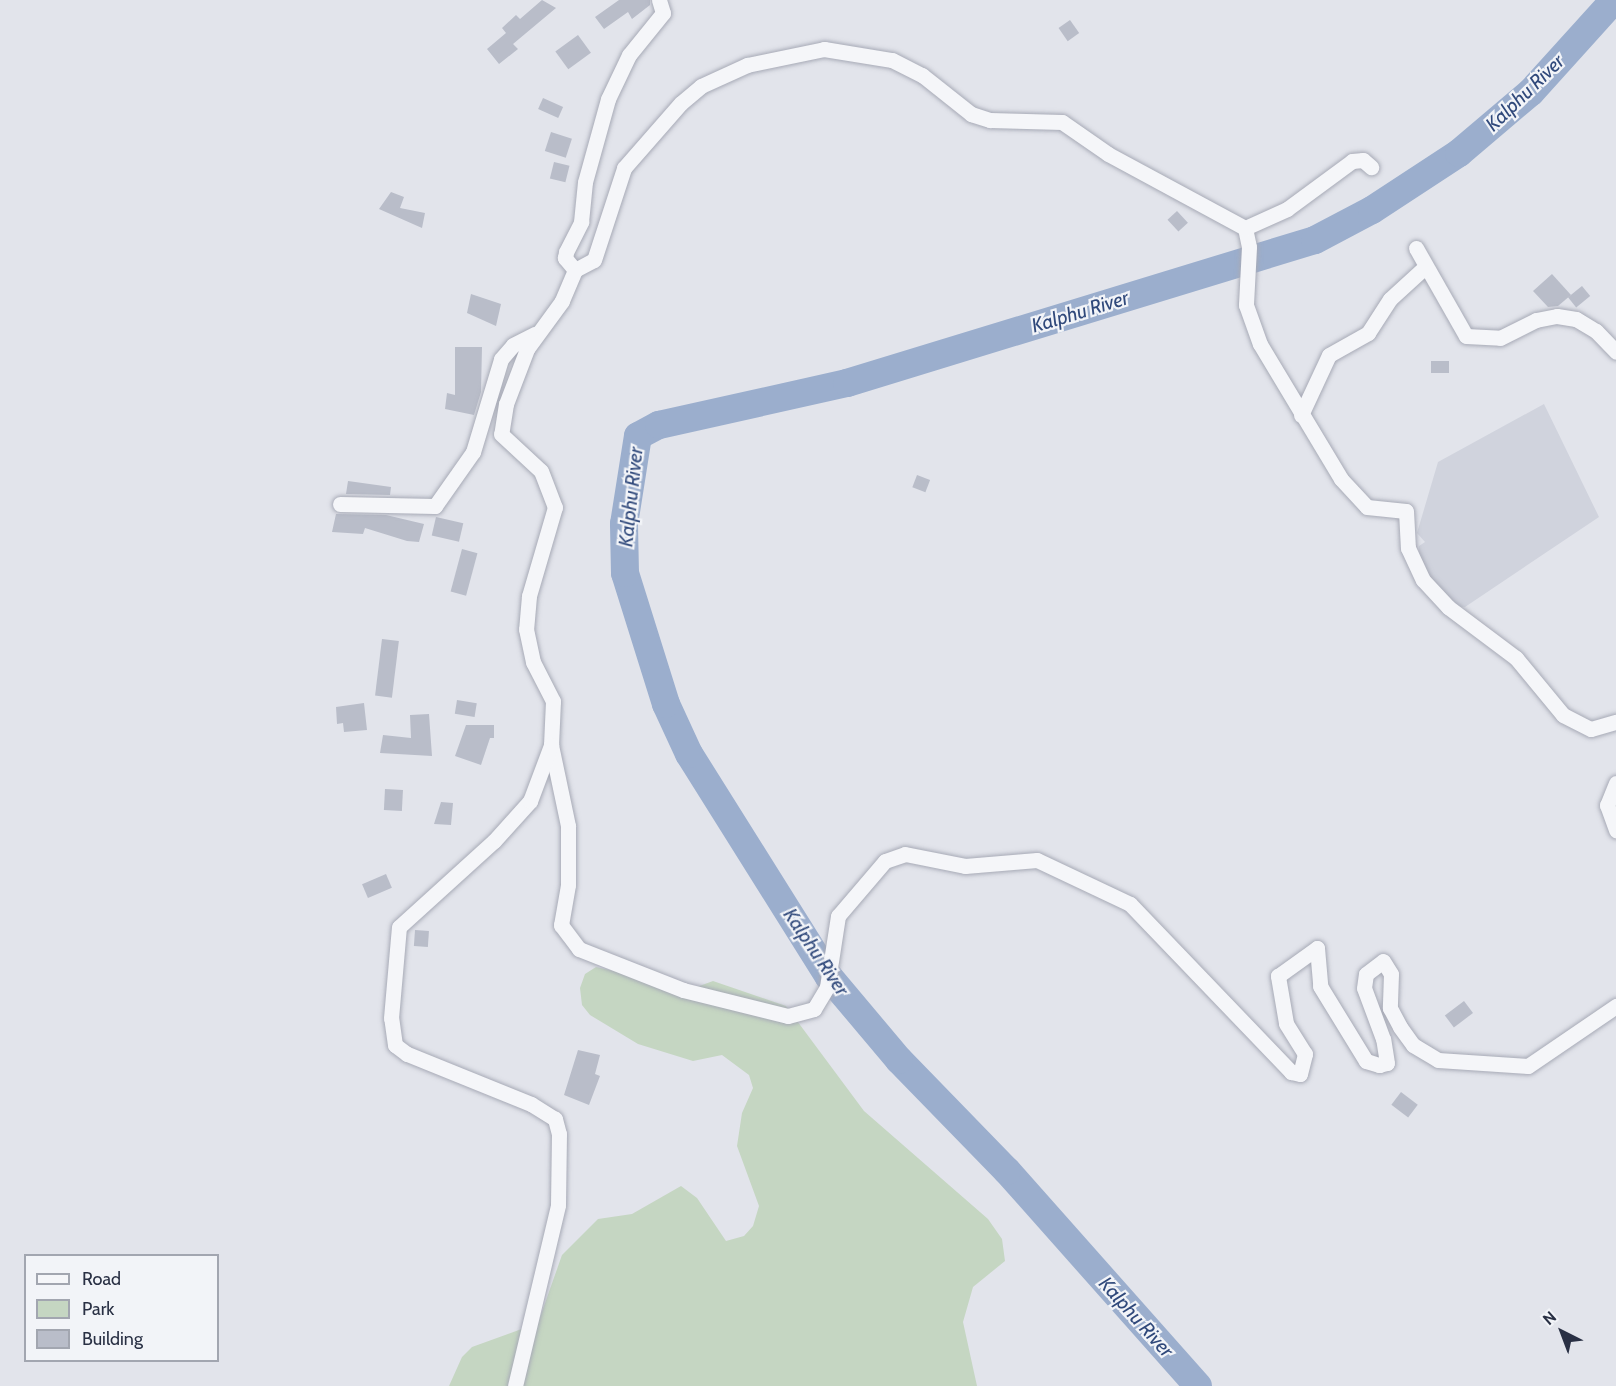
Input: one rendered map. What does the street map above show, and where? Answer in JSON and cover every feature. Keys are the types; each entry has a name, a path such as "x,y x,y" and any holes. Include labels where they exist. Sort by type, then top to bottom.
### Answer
{"street":[{"path":"575,270 565,258 566,252 581,222 585,182 608,99 629,55 663,13 659,0"},
{"path":"1616,722 1590,729 1570,722 1516,658 1448,607 1423,580 1411,556 1406,511 1374,509 1360,502 1300,415 1270,366 1246,305 1250,247 1245,228 1108,154 1062,122 990,120 970,114 922,75 892,60 824,49 747,65 701,86 681,103 624,168 594,260 575,270 562,301 535,334 506,404 501,434 542,471 555,507 529,596 526,629 533,662 553,701 551,746 567,810 568,885 561,912 568,936 579,949 625,970 788,1016 814,1009 827,987 838,916 885,861 905,854 965,866 1037,860 1106,889 1130,904 1227,1000 1280,1063 1300,1074 1305,1054 1286,1023 1278,976 1317,948 1320,986 1366,1061 1378,1065 1388,1063 1383,1039 1364,988 1366,974 1383,961 1391,974 1390,1008 1400,1027 1413,1045 1437,1060 1528,1066 1616,1006"},
{"path":"1245,228 1280,214 1352,161 1363,160 1371,167"},
{"path":"1416,248 1466,336 1500,338 1536,320 1557,316 1576,319 1596,331 1616,352"},
{"path":"1300,415 1329,355 1368,333 1390,299 1425,267"},
{"path":"340,504 435,506 473,452 501,359 513,345 535,334"},
{"path":"515,1386 558,1205 560,1134 555,1119 531,1104 407,1054 395,1045 391,1018 399,927 494,841 530,801 551,746"},
{"path":"1616,783 1607,805 1616,830"}],"shaded area":[{"path":"1544,404 1599,517 1465,607 1452,606 1418,560 1419,546 1425,542 1417,533 1438,462"}],"green space":[{"path":"596,967 632,975 675,995 713,981 786,1006 864,1111 988,1219 1002,1239 1005,1261 973,1287 963,1322 977,1386 449,1386 462,1357 472,1347 538,1323 562,1255 598,1219 632,1214 681,1186 697,1198 726,1241 744,1236 753,1226 759,1206 737,1146 742,1113 753,1088 749,1075 722,1055 693,1061 638,1044 590,1015 582,1005 580,988 585,974"}],"building":[{"path":"542,0 556,8 513,44 518,49 499,64 487,49 506,33 502,28 516,15 520,19"},
{"path":"619,0 650,0 650,5 632,19 628,12 604,29 595,17"},
{"path":"1070,20 1079,33 1068,41 1059,28"},
{"path":"578,35 591,53 568,69 555,51"},
{"path":"543,98 563,107 558,118 538,109"},
{"path":"551,132 572,139 566,158 545,151"},
{"path":"554,162 570,166 565,182 550,178"},
{"path":"391,192 404,197 400,208 425,213 422,228 379,209"},
{"path":"1177,211 1188,223 1178,232 1167,220"},
{"path":"1552,274 1571,295 1558,306 1548,307 1533,291"},
{"path":"1582,286 1590,296 1576,307 1568,297"},
{"path":"471,294 501,304 496,326 467,313"},
{"path":"455,347 482,347 481,392 474,415 445,409 447,393 455,395"},
{"path":"1431,361 1449,361 1449,373 1431,373"},
{"path":"917,475 930,480 925,492 912,487"},
{"path":"348,481 391,487 390,495 346,494"},
{"path":"336,514 386,515 424,524 419,542 407,541 365,528 363,534 332,532"},
{"path":"436,517 463,523 459,542 432,536"},
{"path":"462,549 477,553 466,596 451,592"},
{"path":"382,639 399,641 392,698 375,696"},
{"path":"457,700 477,703 475,717 455,714"},
{"path":"364,703 367,730 344,732 343,723 337,724 336,707"},
{"path":"429,714 432,756 380,753 383,735 411,738 410,715"},
{"path":"466,725 494,725 494,738 490,738 481,765 455,756"},
{"path":"385,789 403,790 402,811 384,810"},
{"path":"441,802 453,803 451,825 434,824"},
{"path":"386,874 392,888 368,898 362,884"},
{"path":"415,930 429,931 428,947 414,946"},
{"path":"1464,1001 1473,1013 1454,1027 1445,1015"},
{"path":"578,1050 600,1055 595,1074 600,1076 589,1105 564,1095"},
{"path":"1401,1092 1418,1105 1408,1117 1391,1105"}],"waterway":[{"name":"Kalphu River","path":"1198,1386 1007,1171 899,1060 829,977 689,754 666,704 625,573 624,524 638,436 659,425 847,383 1315,240 1372,210 1459,153 1531,92 1614,0"}]}
